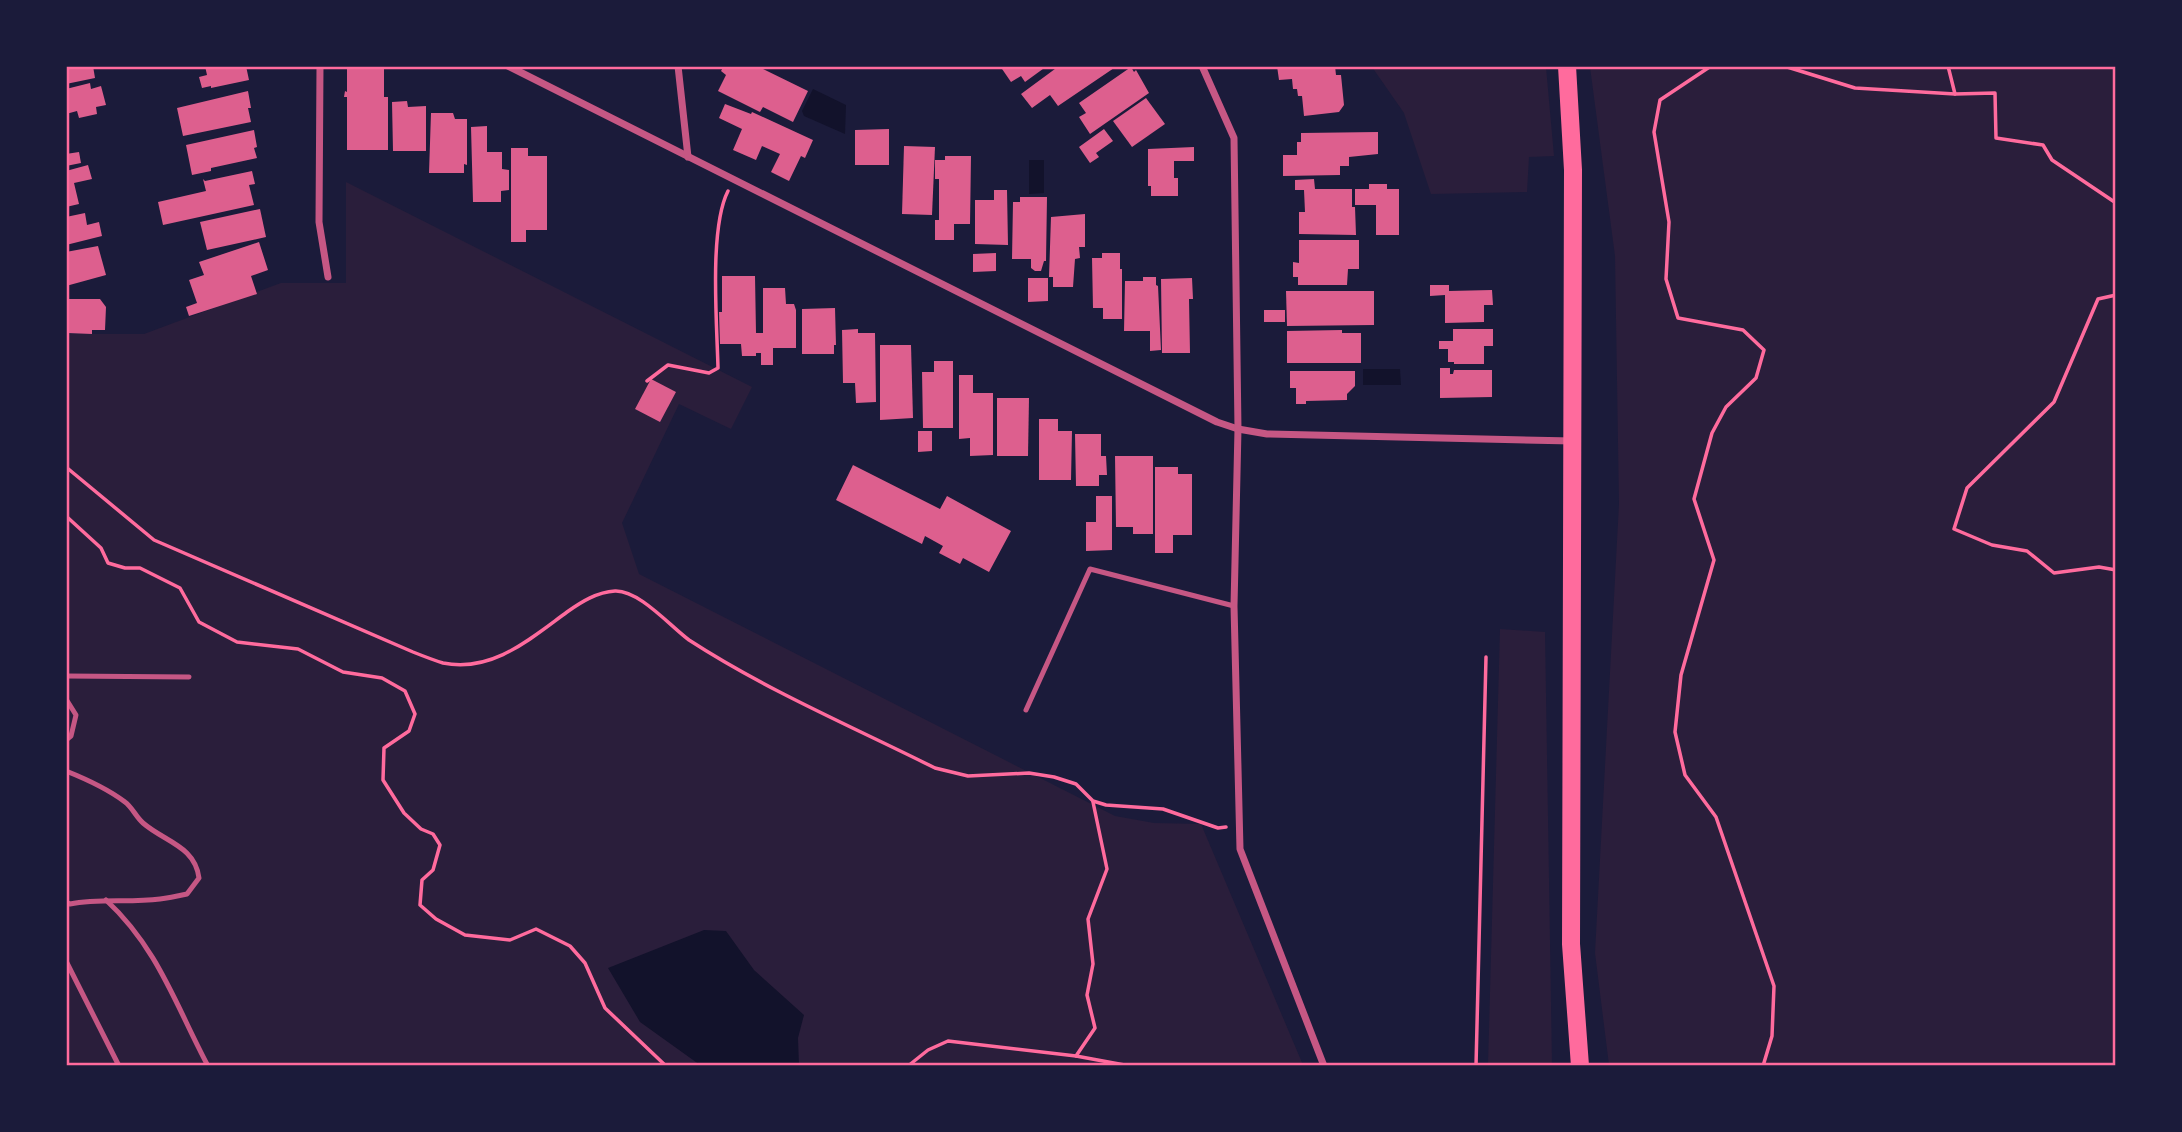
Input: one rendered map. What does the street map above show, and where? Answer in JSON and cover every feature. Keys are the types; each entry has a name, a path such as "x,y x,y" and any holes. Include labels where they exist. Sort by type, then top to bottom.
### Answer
{"main road":[{"path":"1567,66 1573,170 1570,944 1580,1066"}],"street":[{"path":"320,66 319,222 328,278"},
{"path":"508,66 1216,422 1267,434 1573,441"},
{"path":"678,66 688,157"},
{"path":"1202,66 1234,138 1238,429 1234,606 1240,849 1324,1066"}],"lane":[{"path":"1026,710 1090,569 1234,606"},
{"path":"66,676 189,677"},
{"path":"66,699 76,715 71,736 66,740"},
{"path":"66,771 88,780 127,803 141,822 187,852 197,864 199,878 187,894 159,899 94,899 68,905"},
{"path":"106,900 155,959 208,1066"},
{"path":"66,961 119,1066"}],"path":[{"path":"1711,66 1660,100 1654,132 1669,222 1666,279 1678,318 1743,330 1764,350 1756,378 1726,407 1712,433 1694,499 1713,560 1681,675 1675,732 1685,775 1716,817 1774,986 1772,1036 1763,1066"},
{"path":"1784,66 1856,88 1955,94 1996,93 1996,138 2043,145 2052,160 2116,203"},
{"path":"1948,66 1955,94"},
{"path":"648,381 668,365 709,373 718,368 716,286 720,219 726,196 734,180"},
{"path":"2116,295 2098,299 2053,402 1967,488 1954,528 1992,545 2027,551 2054,573 2099,566 2116,570"},
{"path":"66,467 153,540 444,663 476,665 503,656 585,599 616,591 637,598 680,634 723,661 934,768 968,776 1029,773 1054,777 1076,784 1093,801 1106,805 1163,809 1218,828 1239,825"},
{"path":"66,516 101,548 108,563 125,568 141,568 180,588 199,621 237,642 298,649 343,672 382,678 405,691 415,714 409,731 384,748 383,780 404,813 421,829 433,834 440,845 433,870 422,880 420,905 436,919 465,934 510,940 536,929 570,946 585,963 605,1008 666,1066"},
{"path":"1476,1066 1486,657"},
{"path":"1076,1056 1096,1028 1087,995 1093,964 1088,919 1107,869 1093,801"},
{"path":"908,1066 928,1050 948,1041 1076,1056 1129,1066"},
{"path":"1293,1066 1302,1066"}],"shaded area":[{"path":"1372,67 1546,67 1554,156 1529,157 1527,192 1431,194 1404,113"},
{"path":"1590,67 2115,67 2115,1065 1609,1065 1595,953 1619,504 1615,256"},
{"path":"813,89 846,105 845,134 804,116 802,111"},
{"path":"1029,160 1044,160 1044,193 1029,194"},
{"path":"346,182 752,387 731,429 679,404 622,523 639,574 1115,816 1154,823 1201,824 1303,1065 67,1066 67,334 144,334 281,283 346,283"},
{"path":"1363,369 1400,369 1401,385 1363,385"},
{"path":"1500,629 1545,632 1552,1065 1488,1065"},
{"path":"704,930 726,931 754,970 804,1015 798,1038 799,1065 700,1065 640,1022 608,968"}],"building":[{"path":"66,66 93,66 95,78 66,84"},
{"path":"205,66 246,66 249,80 202,88 199,77 207,75"},
{"path":"724,66 757,66 808,91 793,122 763,107 760,112 718,91 726,75 721,71"},
{"path":"1000,66 1047,66 1025,82 1021,76 1011,82"},
{"path":"1059,66 1117,66 1058,106 1050,95 1032,108 1021,94"},
{"path":"1277,66 1335,66 1336,75 1341,75 1344,105 1339,112 1304,116 1302,96 1298,96 1297,89 1293,89 1292,79 1279,80"},
{"path":"1131,67 1134,72 1136,70 1149,93 1090,134 1079,117 1086,113 1079,103"},
{"path":"347,69 384,69 384,97 388,97 388,150 347,150 347,97 344,97 345,91 347,92"},
{"path":"90,83 91,89 101,86 106,105 96,107 97,114 79,118 77,111 66,114 66,89"},
{"path":"248,91 251,122 183,136 177,108"},
{"path":"1146,98 1165,124 1132,147 1113,121"},
{"path":"407,101 408,107 426,106 426,151 393,151 392,102"},
{"path":"725,104 751,114 752,112 813,140 805,158 801,156 789,181 771,172 780,154 762,146 756,160 733,150 742,129 719,118"},
{"path":"431,113 453,113 455,119 467,119 467,165 464,164 464,173 429,173"},
{"path":"487,126 487,152 502,152 502,169 509,170 509,190 501,191 501,202 473,202 471,127"},
{"path":"889,129 889,165 855,165 855,130"},
{"path":"1104,129 1113,141 1096,153 1099,157 1090,163 1079,147"},
{"path":"254,130 257,158 192,175 186,145"},
{"path":"1378,132 1378,154 1349,157 1349,166 1340,166 1340,175 1283,176 1283,155 1297,155 1297,142 1301,142 1301,133"},
{"path":"904,146 935,147 932,215 902,214"},
{"path":"1194,147 1194,161 1174,161 1178,196 1151,196 1151,186 1148,186 1148,149"},
{"path":"511,148 528,148 528,156 547,156 547,230 526,230 526,242 511,242"},
{"path":"79,152 81,163 66,166 66,154"},
{"path":"945,156 971,156 970,224 954,224 954,240 935,240 935,220 939,220 939,179 935,179 935,160 945,160"},
{"path":"88,165 92,179 74,183 79,204 66,207 66,171"},
{"path":"252,171 255,184 249,185 254,205 163,225 158,202 206,191 203,179 205,181"},
{"path":"1314,179 1315,189 1352,189 1356,235 1299,234 1299,212 1305,212 1304,190 1295,190 1295,180"},
{"path":"1369,184 1387,184 1387,189 1399,189 1399,235 1376,235 1376,205 1355,205 1355,189 1369,189"},
{"path":"994,190 1007,190 1008,245 975,244 975,200 994,200"},
{"path":"1020,197 1047,197 1046,261 1041,271 1031,268 1031,259 1012,259 1013,202 1020,202"},
{"path":"260,209 266,237 207,250 200,222"},
{"path":"85,213 87,225 99,222 102,236 66,245 66,217"},
{"path":"1085,214 1085,247 1079,247 1080,258 1075,259 1073,287 1053,287 1053,277 1049,277 1051,217"},
{"path":"1299,240 1359,240 1359,269 1348,269 1347,285 1298,285 1298,277 1293,277 1293,262 1299,263"},
{"path":"259,242 268,270 251,276 257,294 189,316 186,307 197,303 189,280 204,275 199,262"},
{"path":"98,246 106,275 66,286 66,252"},
{"path":"996,253 996,271 973,272 973,254"},
{"path":"1102,253 1120,253 1122,319 1103,319 1103,308 1093,308 1092,258 1102,258"},
{"path":"722,276 755,276 756,333 763,333 763,288 785,288 786,304 794,304 796,310 796,348 773,348 773,365 761,365 761,353 756,353 756,356 742,356 741,344 720,344"},
{"path":"1143,277 1156,277 1161,350 1150,351 1150,331 1124,331 1125,281 1143,281"},
{"path":"1028,278 1048,278 1048,301 1028,302"},
{"path":"1192,278 1193,299 1189,299 1190,353 1162,353 1161,279"},
{"path":"1430,285 1449,285 1449,291 1492,290 1493,305 1484,305 1484,322 1445,323 1445,295 1430,296"},
{"path":"1286,291 1374,291 1374,325 1287,326"},
{"path":"66,299 100,299 106,307 105,330 92,330 92,334 66,333"},
{"path":"835,308 834,354 802,354 802,309"},
{"path":"1264,310 1285,310 1285,322 1264,322"},
{"path":"858,329 858,333 875,333 876,402 856,403 855,383 843,383 842,330"},
{"path":"1453,329 1493,329 1493,346 1484,346 1484,364 1448,362 1448,349 1439,349 1439,341 1453,341"},
{"path":"1342,330 1342,333 1361,333 1361,363 1287,363 1287,331"},
{"path":"880,345 911,345 913,418 880,420"},
{"path":"934,361 953,361 953,428 923,428 922,372 934,372"},
{"path":"1440,368 1450,368 1450,374 1453,374 1454,370 1492,370 1492,397 1440,398"},
{"path":"1290,371 1355,371 1355,386 1347,394 1347,400 1306,401 1306,404 1296,404 1296,388 1290,388"},
{"path":"959,375 973,375 973,393 993,393 993,455 970,456 970,438 959,439"},
{"path":"651,379 676,392 660,422 635,409"},
{"path":"997,398 1029,398 1028,456 997,456"},
{"path":"1039,419 1058,419 1058,431 1072,431 1071,480 1039,480"},
{"path":"918,431 932,431 932,451 918,452"},
{"path":"1075,434 1101,434 1101,456 1106,456 1107,475 1099,475 1099,486 1076,486"},
{"path":"1115,456 1153,456 1153,534 1133,534 1133,527 1116,527"},
{"path":"853,465 940,509 947,496 1011,531 989,572 963,558 960,564 939,553 943,546 925,536 922,544 836,500"},
{"path":"1155,467 1178,467 1178,474 1192,474 1192,535 1173,535 1173,553 1155,553"},
{"path":"1096,496 1112,496 1112,550 1086,551 1086,522 1096,522"}]}
